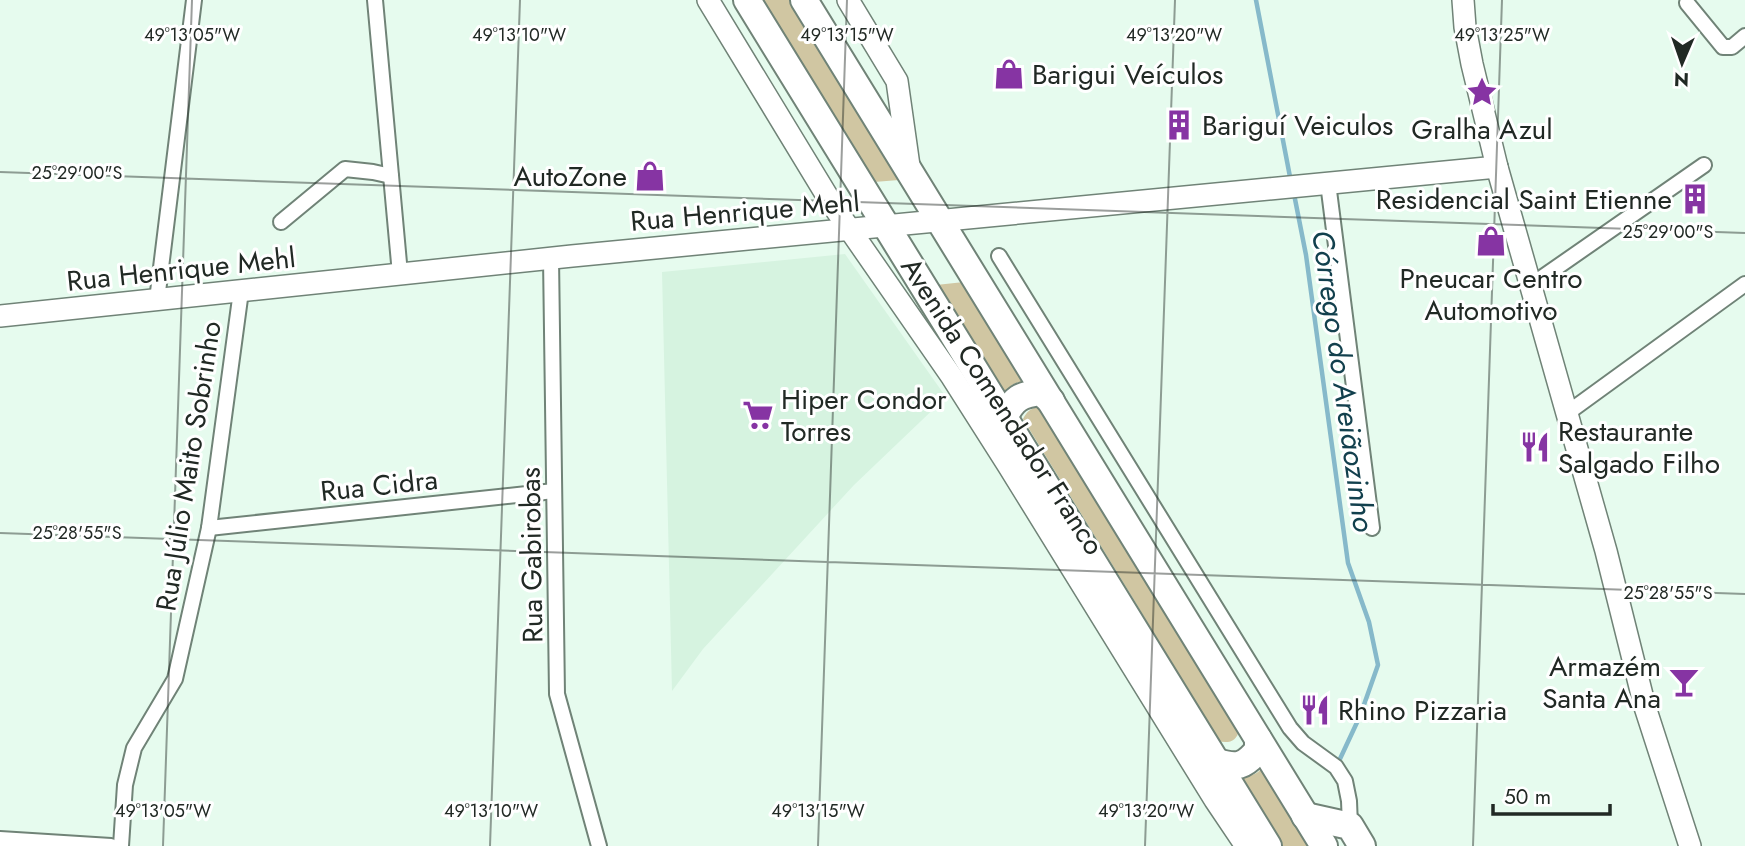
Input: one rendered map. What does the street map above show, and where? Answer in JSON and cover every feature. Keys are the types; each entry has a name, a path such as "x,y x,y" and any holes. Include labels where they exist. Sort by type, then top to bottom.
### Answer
{"highway":[{"name":"Avenida Comendador Franco","path":"747,0 1268,846"},
{"name":"Avenida Comendador Franco","path":"804,0 1324,846"},
{"path":"1004,417 1012,404 1025,394 1041,392 1051,401"},
{"path":"1217,762 1233,767 1248,762 1258,750 1258,739"},
{"path":"1305,816 1356,836"}],"main road":[{"name":"Avenida Comendador Franco","path":"708,0 849,229 952,377 1246,846"},
{"name":"Avenida Comendador Franco","path":"848,0 897,81 909,171"},
{"path":"1463,0 1472,64 1497,167 1606,551 1645,707 1690,846"},
{"name":"Rua Henrique Mehl","path":"0,316 551,258 1497,167"}],"street":[{"path":"157,300 194,0"},
{"path":"375,0 400,274"},
{"path":"1687,3 1723,47 1732,47 1745,36"},
{"path":"1530,286 1704,165"},
{"path":"281,222 345,169 391,176"},
{"path":"1328,183 1372,528"},
{"path":"999,256 1290,729 1303,743 1336,767 1345,780 1356,836"},
{"name":"Rua Gabirobas","path":"551,258 557,694 599,846"},
{"path":"1566,414 1745,284"},
{"name":"Rua Júlio Maito Sobrinho","path":"121,846 125,785 134,748 175,679 208,528 241,291"},
{"name":"Rua Cidra","path":"208,528 554,491"},
{"path":"0,839 111,846"}],"shaded area":[{"path":"761,0 790,0 899,180 874,182"},
{"name":"Hiper Condor Torres","path":"845,254 948,400 943,400 854,485 703,649 672,691 662,272"},
{"path":"964,282 1029,384 1015,383 1006,393 936,285"},
{"path":"1039,407 1239,730 1232,741 1218,741 1023,419 1030,410"},
{"path":"1262,768 1315,846 1283,846 1239,774 1252,775"}],"waterway":[{"name":"Córrego do Areiãozinho","path":"1256,0 1291,182"},
{"name":"Córrego do Areiãozinho","path":"1294,194 1306,255 1348,563 1369,622 1378,665 1360,716 1339,761"}],"place":[{"name":"Barigui Veículos","path":"1009,74"},
{"name":"Gralha Azul","path":"1482,92"},
{"name":"Bariguí Veiculos","path":"1179,125"},
{"name":"AutoZone","path":"650,176"},
{"name":"Residencial Saint Etienne","path":"1695,199"},
{"name":"Pneucar Centro Automotivo","path":"1491,241"},
{"name":"Hiper Condor Torres","path":"758,415"},
{"name":"Restaurante Salgado Filho","path":"1535,447"},
{"name":"Armazém Santa Ana","path":"1684,682"},
{"name":"Rhino Pizzaria","path":"1315,710"}]}
